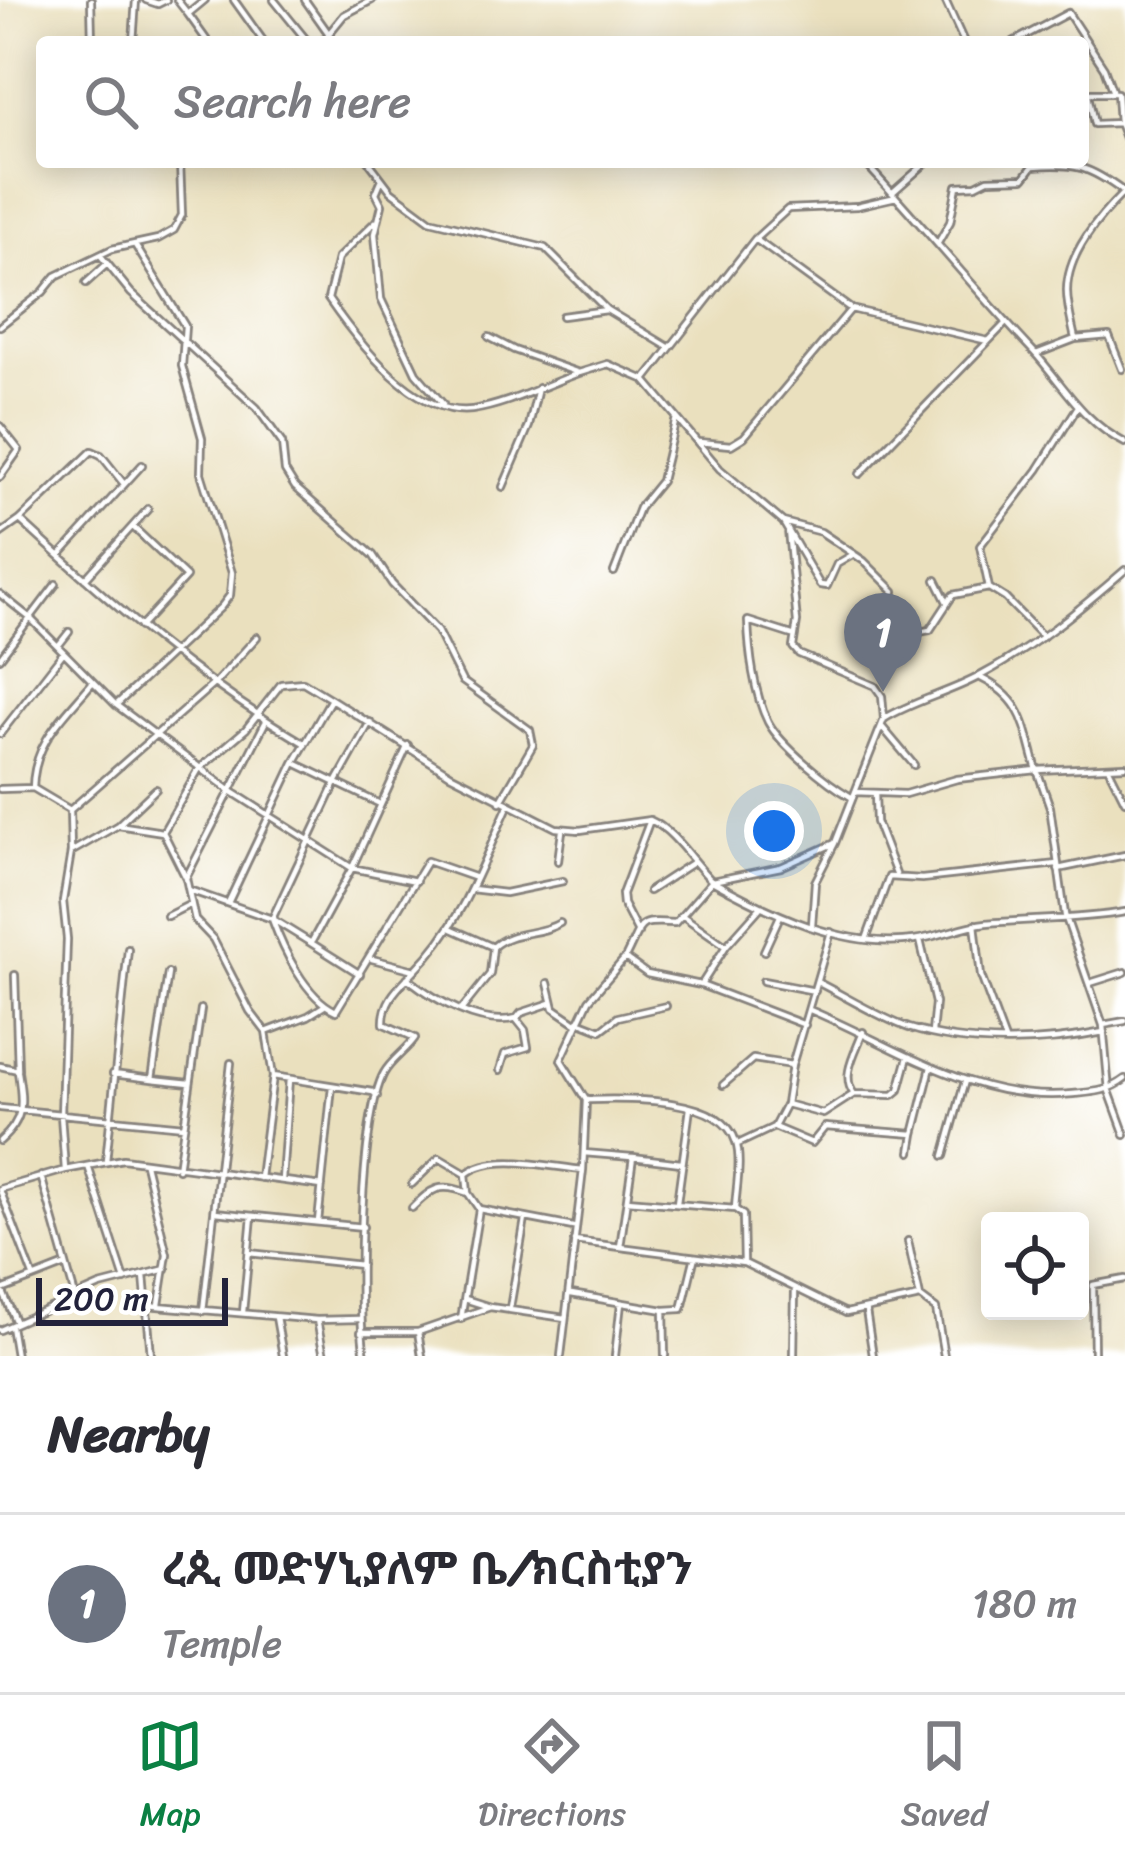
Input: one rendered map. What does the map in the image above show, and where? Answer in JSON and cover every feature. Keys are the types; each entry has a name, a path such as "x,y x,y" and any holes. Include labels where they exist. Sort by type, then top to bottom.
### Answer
{"street":[{"path":"92,36 92,2 104,0"},
{"path":"133,36 136,0"},
{"path":"146,0 158,4 166,0"},
{"path":"177,0 204,36"},
{"path":"188,14 205,0"},
{"path":"234,0 260,36"},
{"path":"274,0 303,36"},
{"path":"305,0 329,34 344,15 372,0"},
{"path":"350,0 356,9"},
{"path":"945,0 961,36"},
{"path":"1024,36 1068,13 1083,36"},
{"path":"1089,45 1118,94 1125,138"},
{"path":"1089,93 1112,90"},
{"path":"1089,107 1094,124 1119,123"},
{"path":"0,326 56,276 158,239 181,224 180,168"},
{"path":"373,168 391,191 438,224 544,248 607,310 670,348"},
{"path":"870,168 1036,355 1077,409 1125,442"},
{"path":"645,380 755,239 788,209 857,206 895,195 921,168"},
{"path":"938,243 950,222 954,191 959,186 1024,178 1032,168"},
{"path":"1076,340 1067,296 1071,269 1082,245 1125,192 1085,168"},
{"path":"382,180 376,193 382,205 375,221 338,259 328,299 408,391 476,410 608,364 645,380 720,469 783,522 815,580 829,584 837,564 854,554"},
{"path":"1115,201 1125,209"},
{"path":"375,221 382,299 416,373 443,404"},
{"path":"755,239 851,309 988,341"},
{"path":"116,705 221,607 232,587 229,556 201,472 202,438 182,371 183,322 134,244"},
{"path":"101,256 131,293 186,339 270,423 282,443 285,471 295,487 373,555 392,584 437,631 462,681 530,730 533,745 500,802"},
{"path":"86,283 107,264"},
{"path":"700,442 737,444 851,309"},
{"path":"562,316 607,310"},
{"path":"860,473 1005,324"},
{"path":"1036,355 1076,340 1109,336 1122,369"},
{"path":"489,337 579,373"},
{"path":"503,487 529,426 538,388"},
{"path":"989,588 980,545 1038,470 1077,409"},
{"path":"614,572 639,508 661,481 676,418"},
{"path":"0,426 19,450 0,478"},
{"path":"0,534 92,451 100,454 124,484"},
{"path":"59,556 142,465"},
{"path":"85,579 148,509"},
{"path":"20,520 140,627 266,722 304,743"},
{"path":"783,522 813,528 854,554 892,588 889,613 906,631 930,630 946,602 959,592 989,588 1043,638"},
{"path":"134,527 186,577 140,627"},
{"path":"788,530 797,622 792,635 799,654 875,686 882,696 882,723 815,882 812,927"},
{"path":"882,723 978,677 1043,638 1125,570"},
{"path":"936,580 946,602"},
{"path":"0,658 56,584"},
{"path":"0,595 30,618 116,705 231,791 352,868 416,880"},
{"path":"792,635 748,621 763,708 783,740 833,787 854,795 905,794 957,779 1125,766"},
{"path":"0,734 69,632"},
{"path":"65,1170 61,1114 68,939 63,901 71,852 70,810 216,682 257,638"},
{"path":"978,677 1006,692 1019,708 1050,806 1065,915 1103,1029 1109,1091 1125,1136"},
{"path":"163,832 200,769 286,682 303,682 500,802 562,830 650,820 668,831 712,881 760,908 812,927 895,942 975,924 1125,912"},
{"path":"33,788 35,757 92,683"},
{"path":"228,903 304,743 331,699"},
{"path":"186,878 266,722"},
{"path":"370,722 336,782 272,919 293,964 324,1006 337,1010 430,860 476,878"},
{"path":"882,723 914,765"},
{"path":"311,943 352,868 408,745"},
{"path":"294,763 378,803"},
{"path":"1109,769 1125,801"},
{"path":"0,789 33,788 70,810"},
{"path":"71,852 118,825 156,789"},
{"path":"875,793 876,822 897,876"},
{"path":"365,1356 359,1318 367,1156 384,1073 416,1038 382,1021 391,994 451,928 508,806"},
{"path":"638,932 622,893 650,820"},
{"path":"118,825 163,832"},
{"path":"558,862 562,830"},
{"path":"163,832 186,878 195,920 213,939 266,1032 273,1076 260,1178"},
{"path":"561,1356 583,1170 586,1100 561,1060 577,1022 649,921 668,924 682,916 712,881 781,867 835,843"},
{"path":"866,938 887,878 1058,867 1125,855"},
{"path":"650,891 692,862"},
{"path":"471,889 505,893 563,880"},
{"path":"188,890 272,919 360,974"},
{"path":"167,916 191,904"},
{"path":"701,985 726,946 760,908"},
{"path":"682,916 726,946"},
{"path":"764,951 780,916"},
{"path":"461,1009 490,974 493,947 505,938 560,923"},
{"path":"975,924 981,976 1004,1040"},
{"path":"451,928 493,947"},
{"path":"738,1144 774,1127 786,1104 792,1065 831,932"},
{"path":"920,940 934,1003 932,1033"},
{"path":"106,1161 128,949"},
{"path":"371,958 415,970"},
{"path":"625,958 647,974 701,985 806,1025"},
{"path":"1090,984 1125,972"},
{"path":"152,1079 168,973"},
{"path":"0,1141 24,1111 15,975"},
{"path":"407,978 495,1022 551,1003"},
{"path":"763,982 816,987 908,1028 932,1033 1057,1042 1125,1021"},
{"path":"548,983 558,1013 601,1030 618,1017 666,1006"},
{"path":"266,1032 324,1006"},
{"path":"178,1169 201,1009"},
{"path":"810,1010 965,1081 1023,1097 1109,1091 1125,1079"},
{"path":"500,1070 505,1054 528,1047 517,1018"},
{"path":"854,1094 848,1086 848,1070 863,1032"},
{"path":"786,1104 824,1114 854,1094 896,1094 908,1057"},
{"path":"723,1085 753,1059 792,1065"},
{"path":"202,1311 231,1063"},
{"path":"0,1066 18,1070"},
{"path":"911,1152 931,1067"},
{"path":"112,1074 190,1083"},
{"path":"273,1076 377,1096"},
{"path":"282,1180 290,1079"},
{"path":"944,1156 965,1081"},
{"path":"318,1222 332,1086"},
{"path":"586,1100 654,1101 713,1114 738,1144 735,1210"},
{"path":"0,1108 184,1126"},
{"path":"677,1203 691,1108"},
{"path":"774,1127 812,1143 825,1127 914,1134"},
{"path":"584,1153 681,1163"},
{"path":"620,1247 632,1157"},
{"path":"412,1184 439,1158 466,1174"},
{"path":"33,1276 0,1190 41,1176 106,1161 322,1186"},
{"path":"145,1164 167,1254 159,1306"},
{"path":"466,1174 477,1166 508,1164 583,1170"},
{"path":"88,1166 125,1280"},
{"path":"461,1319 479,1209 468,1193 466,1174"},
{"path":"41,1176 75,1296"},
{"path":"412,1208 434,1186 468,1193"},
{"path":"627,1200 735,1210 743,1215 744,1263"},
{"path":"479,1209 575,1227"},
{"path":"215,1212 362,1227"},
{"path":"243,1314 252,1216"},
{"path":"510,1308 525,1218"},
{"path":"574,1241 744,1263 840,1312 920,1298"},
{"path":"908,1241 920,1298 936,1309 944,1356"},
{"path":"248,1253 361,1265"},
{"path":"569,1294 664,1310 684,1306 694,1260"},
{"path":"16,1356 13,1324 1,1288 66,1264"},
{"path":"0,1330 75,1296 166,1269"},
{"path":"144,1275 152,1356"},
{"path":"1094,1356 1093,1285 1125,1279"},
{"path":"794,1356 795,1290"},
{"path":"465,1299 565,1318"},
{"path":"615,1356 621,1303"},
{"path":"146,1305 317,1320 359,1318"},
{"path":"361,1332 418,1332 490,1307"},
{"path":"664,1310 665,1356"},
{"path":"866,1311 873,1356"},
{"path":"276,1317 283,1356"},
{"path":"317,1320 324,1356"},
{"path":"418,1332 422,1356"}],"place":[{"name":"ረጲ መድሃኒያለም ቤ/ክርስቲያን","path":"883,692"}]}
